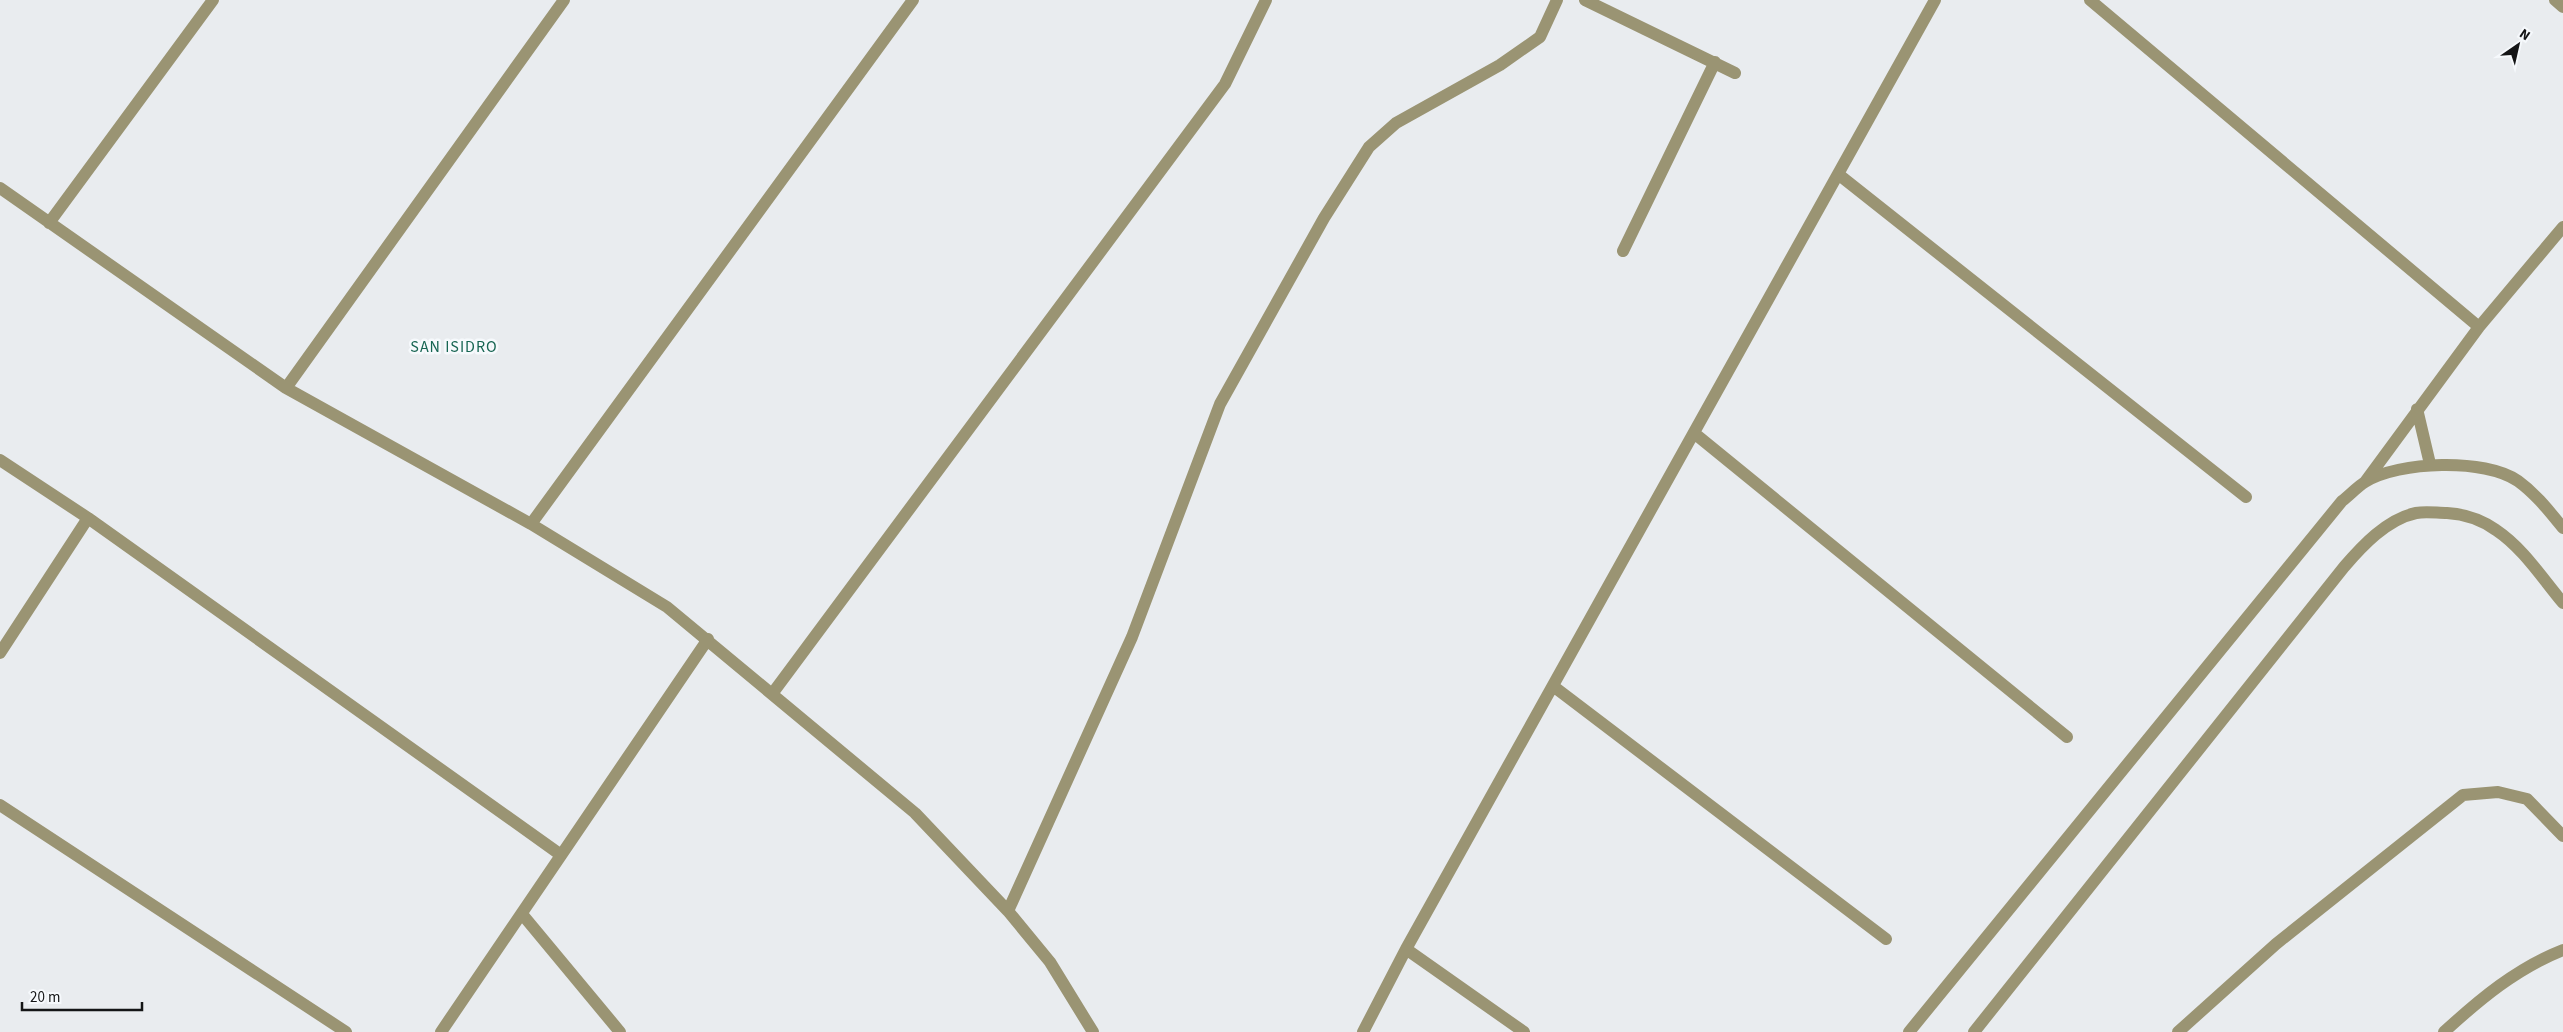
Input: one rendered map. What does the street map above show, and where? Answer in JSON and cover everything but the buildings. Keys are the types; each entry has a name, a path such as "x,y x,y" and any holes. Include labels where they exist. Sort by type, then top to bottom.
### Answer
{"street":[{"path":"49,223 213,0"},
{"path":"286,388 564,0"},
{"path":"531,524 913,0"},
{"path":"772,694 1225,84 1266,0"},
{"path":"1008,911 1132,637 1220,404 1324,218 1369,147 1396,123 1500,64 1540,37 1557,0"},
{"path":"1585,0 1735,73"},
{"path":"1363,1032 1406,948 1935,0"},
{"path":"2090,0 2479,327"},
{"path":"2555,0 2563,7"},
{"path":"1623,252 1715,62"},
{"path":"1838,174 2246,497"},
{"path":"3,196 49,223 286,388 531,524 666,607 708,639 915,813 1008,911 1050,962 1093,1032"},
{"path":"1909,1032 2342,501 2365,482 2479,327 2563,227"},
{"path":"2417,409 2430,464"},
{"path":"1694,433 2067,737"},
{"path":"0,460 88,518 561,855"},
{"path":"2365,482 2404,467 2430,464 2479,468 2498,472 2516,480 2536,497 2563,528"},
{"path":"1974,1032 2344,566 2363,545 2389,525 2415,513 2456,514 2478,520 2496,529 2512,542 2563,603"},
{"path":"0,653 88,518"},
{"path":"440,1032 708,639"},
{"path":"1553,686 1886,939"},
{"path":"2178,1032 2276,944 2463,795 2498,792 2527,799 2563,836"},
{"path":"0,805 346,1032"},
{"path":"522,914 620,1032"},
{"path":"1406,948 1524,1032"},
{"path":"2444,1032 2486,994 2545,957 2563,950"}],"district":[{"name":"SAN ISIDRO","path":"454,346"}]}
